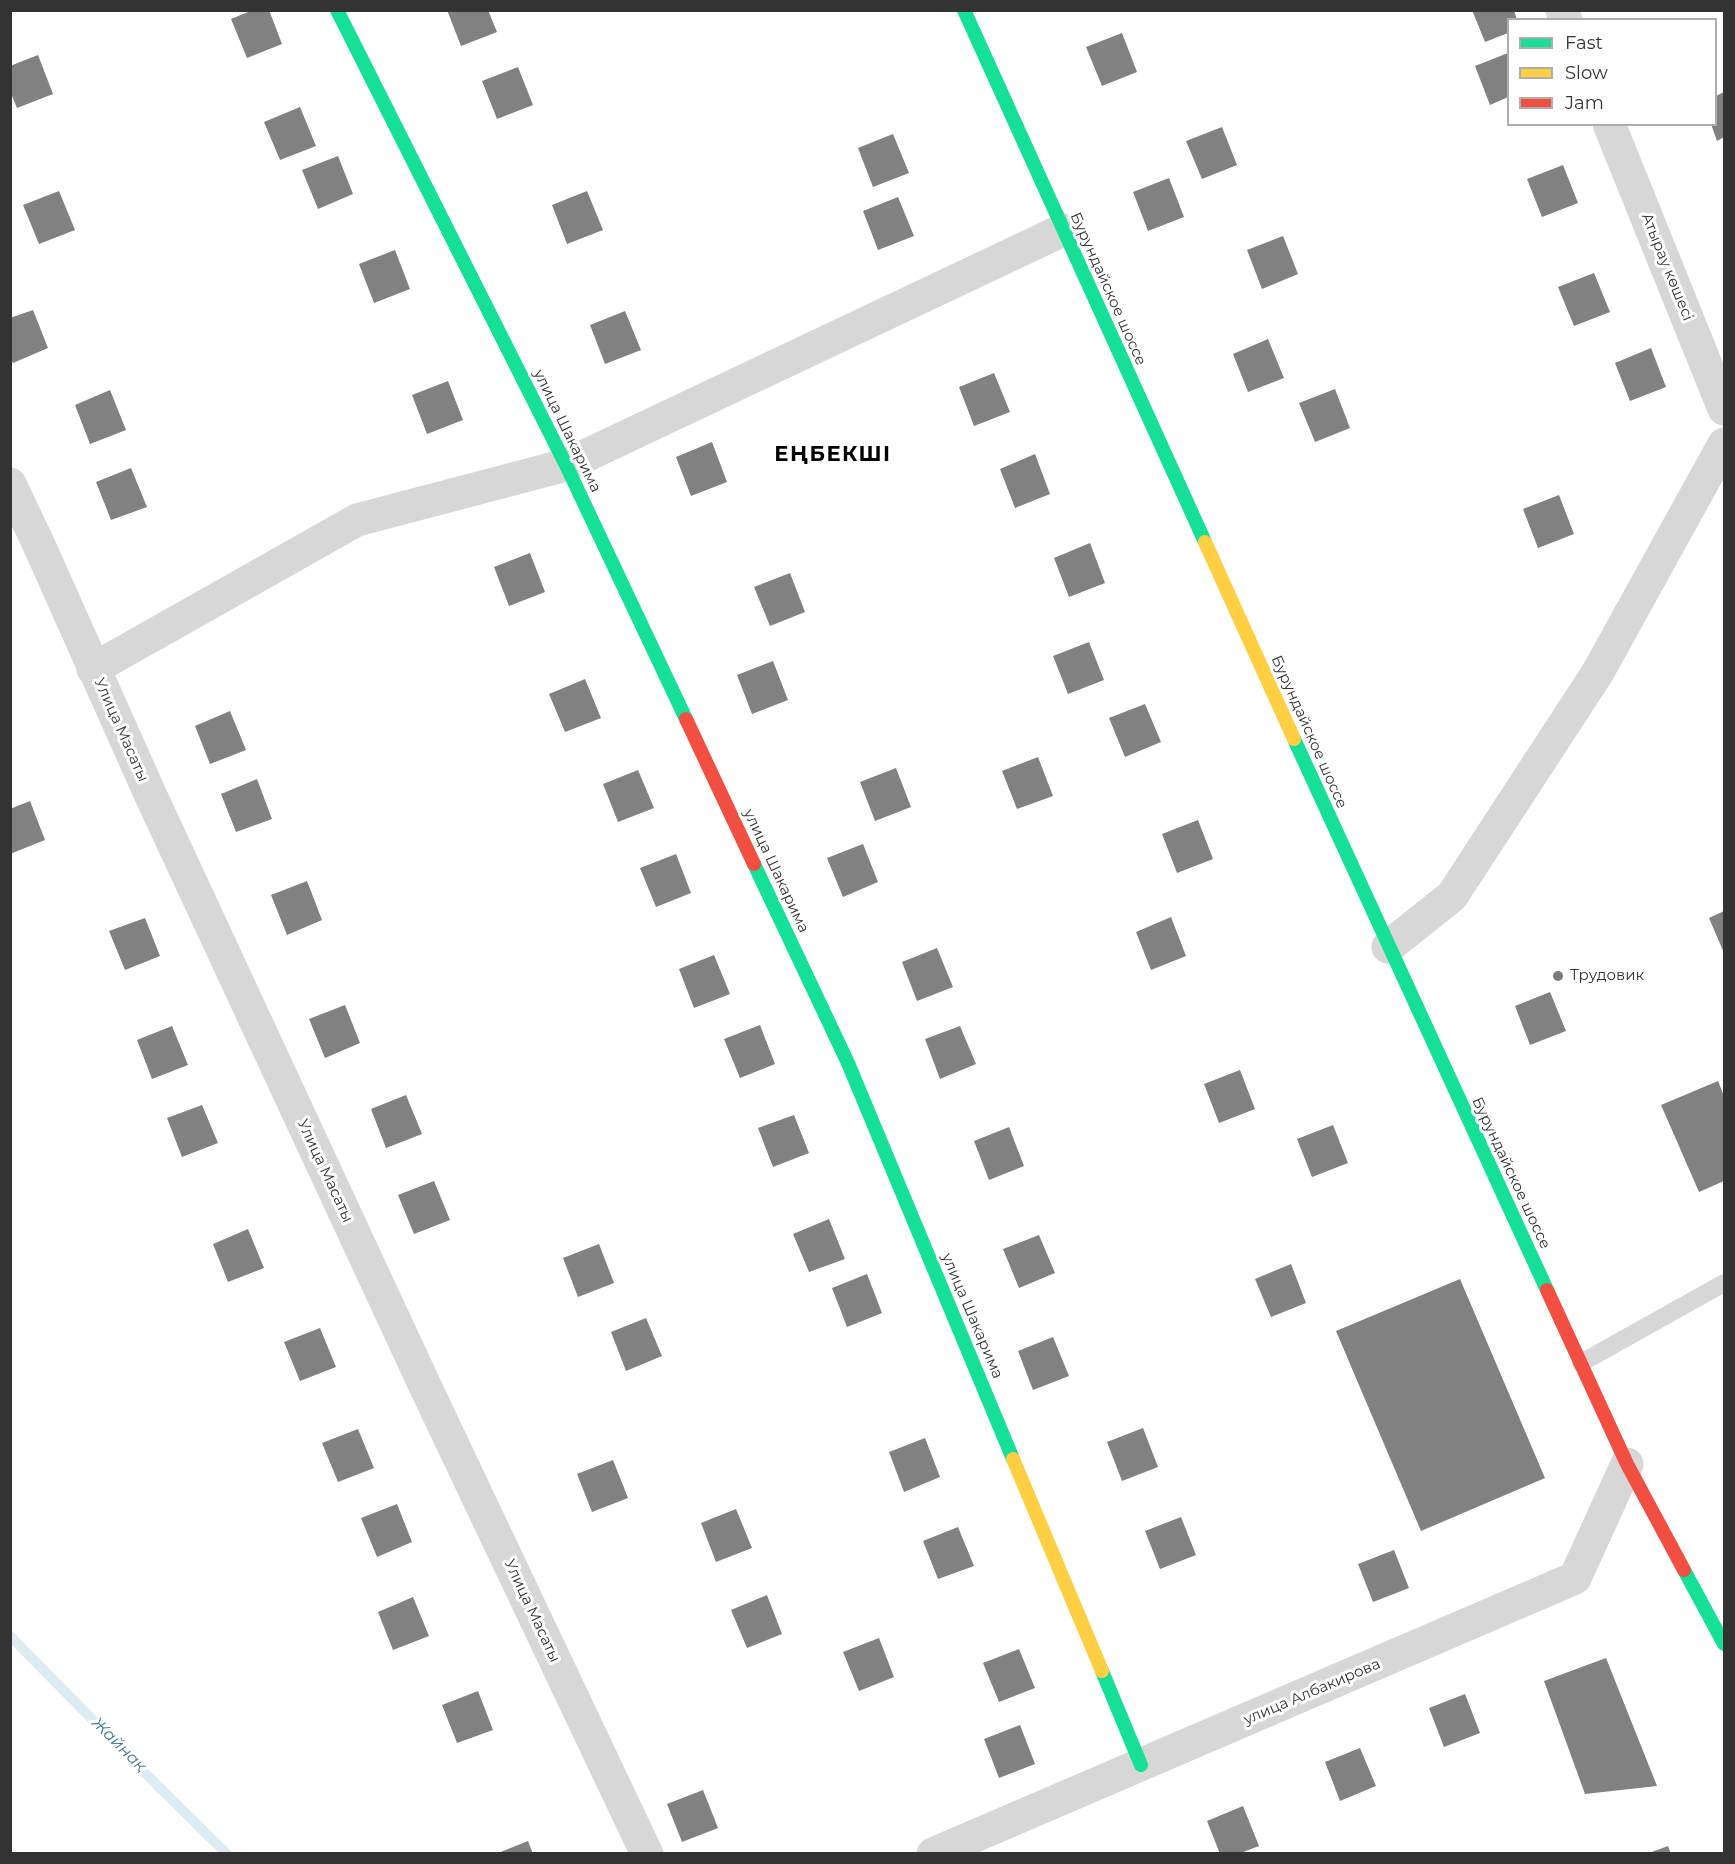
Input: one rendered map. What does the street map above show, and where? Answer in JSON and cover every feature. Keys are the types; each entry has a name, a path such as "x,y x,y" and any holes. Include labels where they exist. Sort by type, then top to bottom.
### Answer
{"street":[{"name":"улица Шакарима","path":"337,10 566,465 848,1063 1141,1765"},
{"name":"Бурундайское шоссе","path":"964,10 1388,947 1627,1464 1725,1644"},
{"name":"Атырау көшесі","path":"1610,126 1725,409"},
{"path":"93,669 357,520 566,465 1063,230"},
{"path":"1388,947 1452,896 1598,672 1725,444"},
{"name":"Улица Масаты","path":"10,484 93,669 426,1388 647,1854"},
{"name":"улица Албакирова","path":"933,1854 1575,1578 1627,1464"}],"lane":[{"path":"1581,1363 1725,1282"}],"building":[{"path":"253,10 269,10 282,44 247,58 231,19"},
{"path":"447,10 488,10 497,32 461,46"},
{"path":"1472,10 1514,10 1516,18 1507,18 1507,33 1485,42"},
{"path":"1122,33 1137,72 1102,86 1086,47"},
{"path":"1507,53 1507,97 1490,105 1475,66"},
{"path":"38,55 53,94 17,108 10,91 10,66"},
{"path":"518,67 533,105 497,119 482,81"},
{"path":"1724,92 1724,137 1717,141 1712,126 1717,126 1717,96"},
{"path":"300,107 316,146 280,160 264,122"},
{"path":"1222,127 1237,165 1202,179 1186,141"},
{"path":"893,134 909,173 873,187 858,148"},
{"path":"338,156 353,194 318,209 302,170"},
{"path":"1563,165 1578,203 1542,217 1527,179"},
{"path":"1169,178 1184,217 1148,231 1133,192"},
{"path":"59,191 75,230 39,244 23,205"},
{"path":"587,191 603,230 567,244 552,205"},
{"path":"898,197 914,236 878,250 863,211"},
{"path":"1283,236 1298,274 1262,289 1247,250"},
{"path":"395,250 410,289 374,303 359,264"},
{"path":"1594,273 1610,312 1574,326 1558,287"},
{"path":"33,310 48,348 13,363 10,358 10,318"},
{"path":"625,311 641,350 605,364 590,325"},
{"path":"1268,339 1284,378 1248,392 1233,354"},
{"path":"1651,348 1666,387 1630,401 1615,363"},
{"path":"994,373 1010,412 974,426 959,387"},
{"path":"448,381 463,420 427,434 412,395"},
{"path":"1335,389 1350,428 1315,442 1299,403"},
{"path":"110,390 126,430 90,444 75,405"},
{"path":"712,442 727,482 691,496 676,457"},
{"path":"1035,454 1050,494 1015,508 1000,469"},
{"path":"131,468 147,507 111,520 96,482"},
{"path":"1559,495 1574,534 1538,548 1523,509"},
{"path":"1090,543 1105,583 1069,597 1054,558"},
{"path":"530,553 545,592 509,606 494,567"},
{"path":"790,573 805,612 770,626 754,587"},
{"path":"1089,642 1104,680 1068,694 1053,656"},
{"path":"773,661 788,700 752,714 737,675"},
{"path":"585,679 601,718 565,732 549,694"},
{"path":"1145,704 1161,742 1125,757 1109,718"},
{"path":"230,711 246,750 210,764 195,726"},
{"path":"1038,757 1053,796 1017,809 1002,771"},
{"path":"896,768 911,807 875,821 860,782"},
{"path":"638,770 654,808 618,822 603,784"},
{"path":"257,779 272,819 236,832 221,794"},
{"path":"30,801 45,840 10,854 10,809"},
{"path":"1198,820 1213,859 1177,873 1162,834"},
{"path":"863,844 878,882 843,897 827,858"},
{"path":"676,854 691,893 656,907 640,868"},
{"path":"307,881 322,920 287,935 271,895"},
{"path":"1724,911 1724,953 1709,918"},
{"path":"1171,917 1186,956 1151,970 1136,932"},
{"path":"145,918 160,956 125,970 109,931"},
{"path":"937,948 953,987 917,1001 902,962"},
{"path":"714,955 730,994 694,1008 679,969"},
{"path":"1550,992 1566,1031 1530,1045 1515,1006"},
{"path":"345,1005 360,1043 325,1058 309,1019"},
{"path":"760,1025 775,1064 740,1078 724,1039"},
{"path":"172,1026 188,1065 152,1079 137,1040"},
{"path":"960,1026 976,1064 940,1079 925,1039"},
{"path":"1240,1070 1255,1109 1219,1123 1204,1084"},
{"path":"1718,1081 1724,1096 1724,1181 1699,1192 1661,1105"},
{"path":"406,1095 422,1134 386,1148 371,1109"},
{"path":"202,1105 218,1143 182,1157 167,1118"},
{"path":"794,1115 809,1153 773,1167 758,1128"},
{"path":"1333,1125 1348,1163 1312,1177 1297,1139"},
{"path":"1009,1127 1024,1166 989,1180 974,1141"},
{"path":"434,1181 450,1220 414,1234 398,1195"},
{"path":"829,1219 845,1259 809,1272 793,1234"},
{"path":"248,1229 264,1268 228,1282 213,1244"},
{"path":"1039,1235 1055,1273 1019,1288 1003,1249"},
{"path":"599,1244 614,1283 578,1297 563,1258"},
{"path":"1291,1264 1306,1303 1271,1317 1255,1279"},
{"path":"867,1274 882,1313 847,1327 832,1288"},
{"path":"1460,1279 1545,1478 1421,1531 1336,1331"},
{"path":"646,1318 662,1356 626,1371 611,1332"},
{"path":"320,1328 336,1367 300,1381 284,1342"},
{"path":"1053,1337 1069,1376 1033,1390 1018,1351"},
{"path":"1143,1428 1158,1467 1122,1481 1107,1442"},
{"path":"358,1429 374,1468 338,1482 322,1443"},
{"path":"925,1438 940,1477 904,1492 889,1452"},
{"path":"613,1460 628,1498 592,1512 577,1474"},
{"path":"397,1504 412,1542 377,1557 361,1518"},
{"path":"736,1509 752,1548 716,1562 701,1523"},
{"path":"1181,1517 1196,1555 1160,1569 1145,1531"},
{"path":"958,1527 974,1566 938,1579 923,1541"},
{"path":"1394,1550 1409,1588 1373,1602 1358,1564"},
{"path":"767,1595 782,1634 747,1648 731,1610"},
{"path":"413,1597 429,1636 393,1650 378,1612"},
{"path":"879,1638 894,1677 859,1691 843,1652"},
{"path":"1019,1649 1035,1688 999,1702 983,1663"},
{"path":"1606,1658 1657,1786 1585,1794 1544,1681"},
{"path":"478,1691 493,1730 457,1743 442,1705"},
{"path":"1465,1694 1480,1733 1444,1747 1429,1708"},
{"path":"1020,1725 1035,1764 999,1778 984,1739"},
{"path":"1360,1748 1376,1786 1340,1801 1325,1762"},
{"path":"703,1790 718,1828 682,1842 667,1804"},
{"path":"1243,1806 1259,1846 1238,1854 1220,1854 1207,1821"},
{"path":"528,1841 533,1854 498,1854 498,1853"},
{"path":"1668,1846 1671,1854 1649,1854 1649,1853"}],"waterway":[{"name":"Жайнақ","path":"10,1636 227,1854"}],"traffic: fast":[{"path":"337,10 566,465 686,719"},
{"path":"964,10 1205,542"},
{"path":"1294,739 1547,1290"},
{"path":"754,864 848,1063 1013,1459"},
{"path":"1684,1570 1724,1644"},
{"path":"1102,1671 1141,1765"}],"traffic: slow":[{"path":"1205,542 1294,739"},
{"path":"1013,1459 1102,1671"}],"traffic: jam":[{"path":"686,719 754,864"},
{"path":"1547,1290 1627,1464 1684,1570"}],"place":[{"name":"Трудовик","path":"1558,976"}],"district":[{"name":"ЕҢБЕКШІ","path":"833,455"}]}
